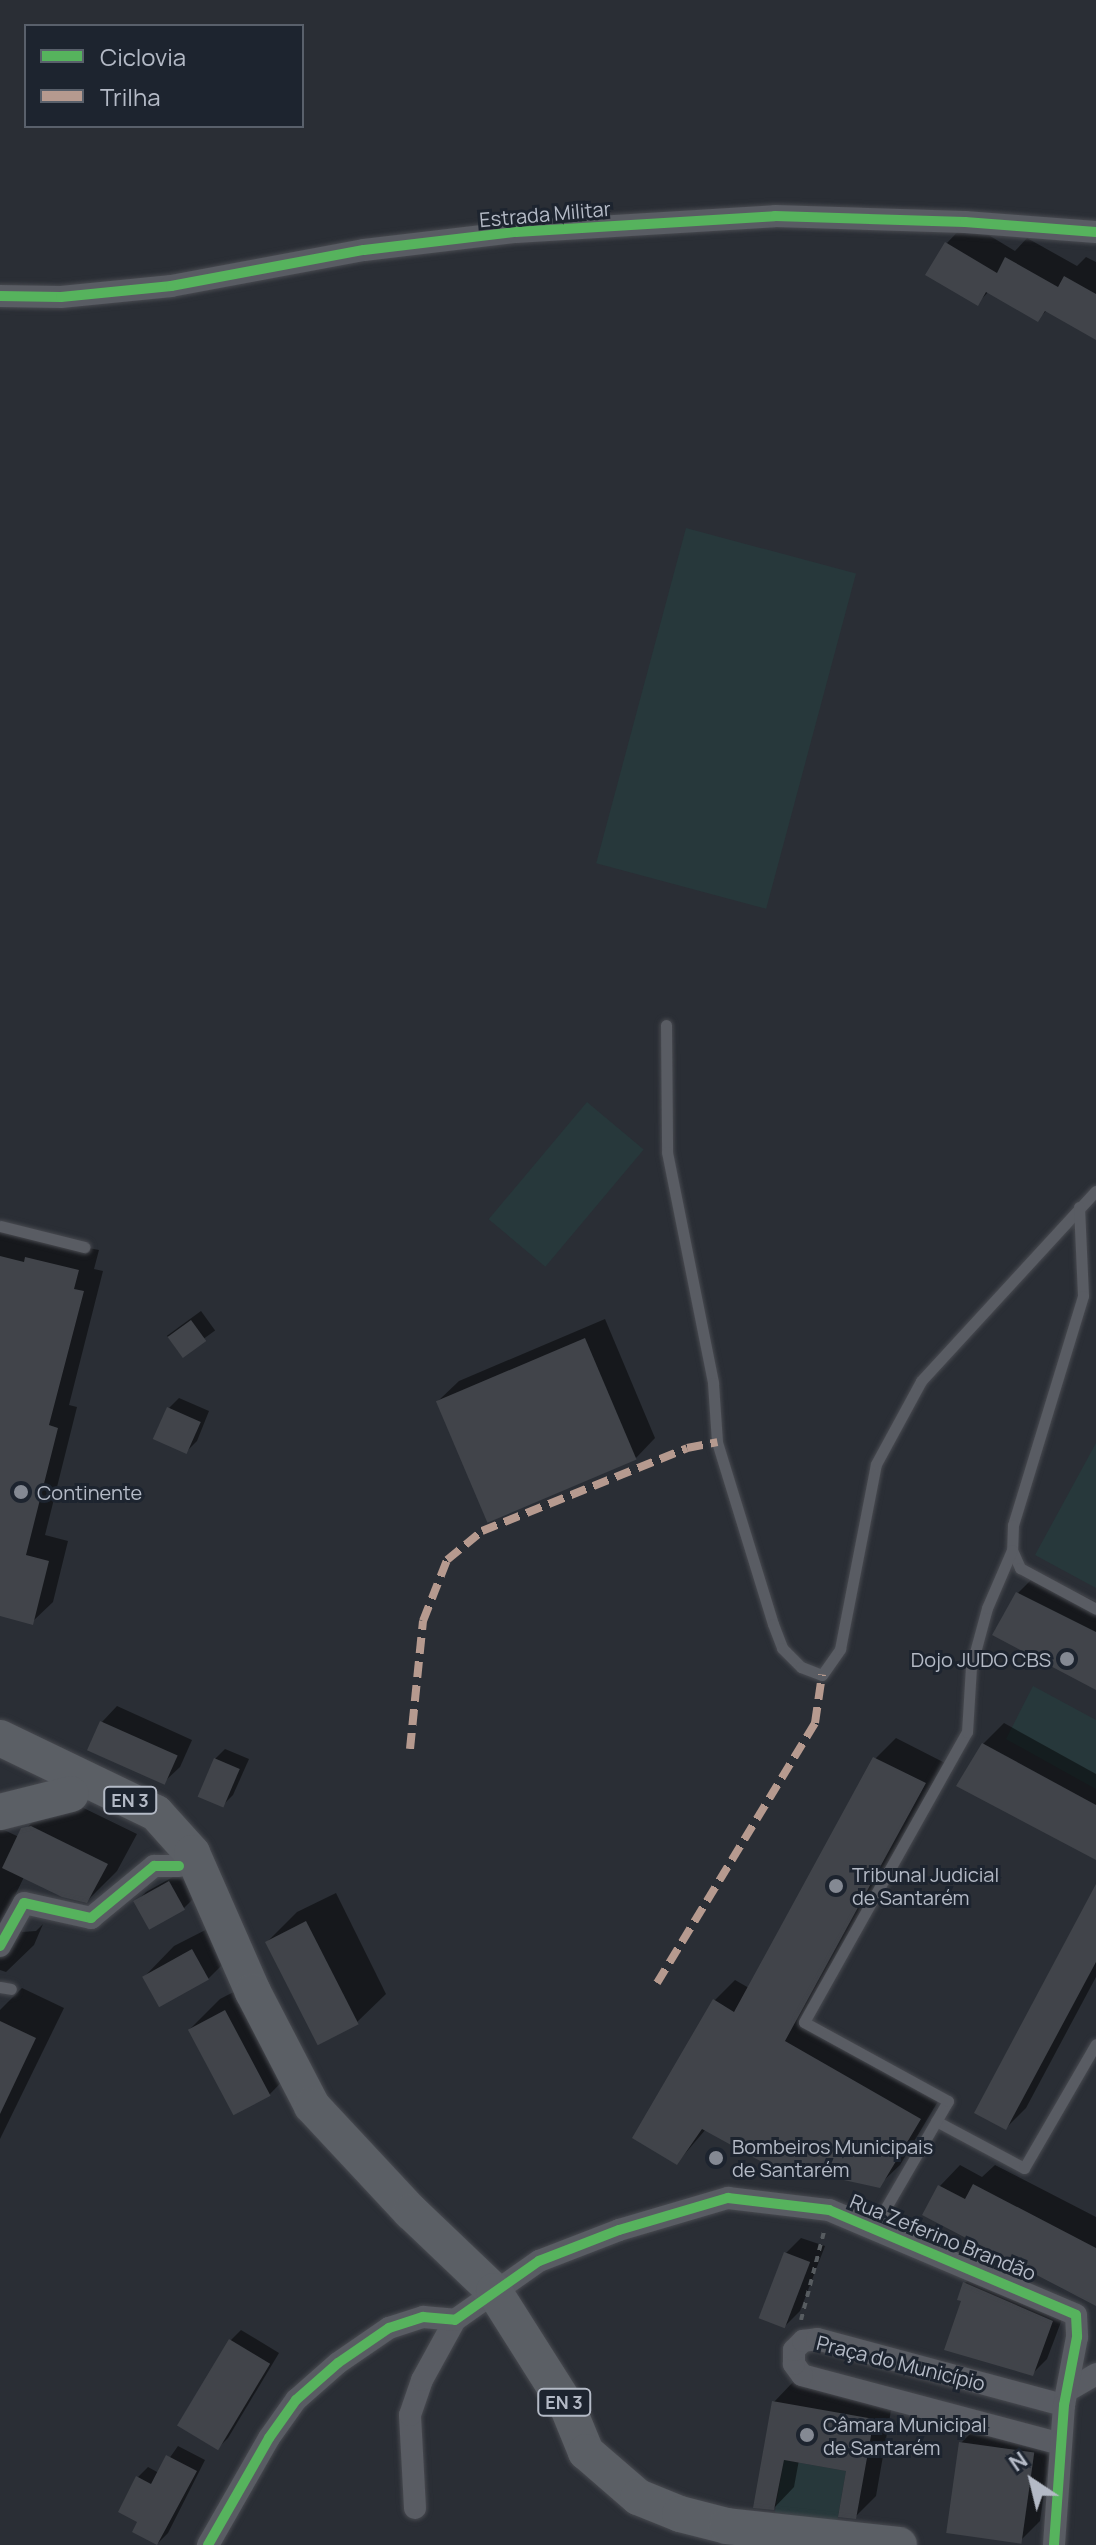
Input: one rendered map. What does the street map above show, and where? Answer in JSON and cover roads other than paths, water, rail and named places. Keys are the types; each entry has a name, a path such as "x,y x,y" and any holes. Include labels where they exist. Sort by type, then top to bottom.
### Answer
{"main road":[{"name":"EN 3","path":"0,1738 156,1813 192,1853 253,1992 312,2106 411,2212 494,2291 568,2408 586,2452 638,2497 680,2514 727,2526 899,2545"},
{"name":"EN 3","path":"0,1763 142,1827 219,1909"},
{"path":"0,1812 71,1794"}],"street":[{"name":"Estrada Militar","path":"0,296 61,297 171,286 364,250 516,232 760,217 869,217 1096,232"},
{"path":"0,1946 24,1903 91,1918 154,1866 179,1866"},
{"name":"Rua Zeferino Brandão","path":"455,2320 539,2261 619,2230 728,2198 829,2210 1076,2315"},
{"path":"1076,2315 1096,2335"},
{"path":"1058,2544 1061,2444 1077,2337 1076,2315"},
{"path":"208,2545 269,2438 296,2400 338,2363 389,2328 423,2317 455,2320 422,2380 410,2415 415,2508"},
{"name":"Praça do Município","path":"1061,2444 802,2375 794,2364 794,2350 803,2341 817,2339 1066,2398"},
{"path":"1066,2398 1096,2374"}],"lane":[{"path":"666,1025 667,1152 713,1383 717,1442 773,1624 782,1648 801,1667 822,1675 840,1649 876,1464 921,1381 1096,1191"},
{"path":"874,2228 948,2101 804,2022 967,1732 971,1667 987,1608 1012,1550 1013,1525 1083,1296 1079,1207"},
{"path":"0,1226 84,1247"},
{"path":"1012,1550 1020,1568 1096,1609"},
{"path":"936,2121 1024,2168 1096,2044"}],"place":[{"name":"Continente","path":"21,1492"},
{"name":"Dojo JUDO CBS","path":"1067,1659"},
{"name":"Tribunal Judicial de Santarém","path":"836,1886"},
{"name":"Bombeiros Municipais de Santarém","path":"716,2158"},
{"name":"Câmara Municipal de Santarém","path":"807,2435"}]}
